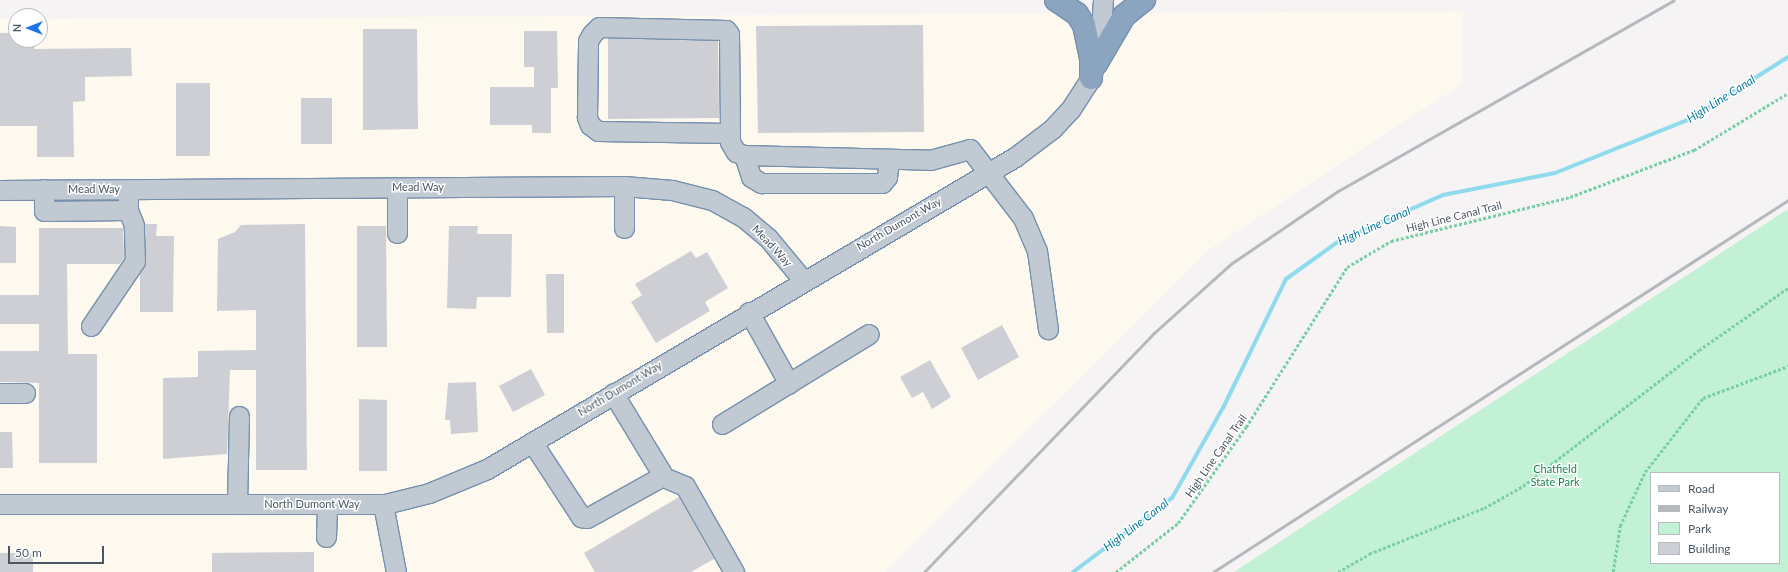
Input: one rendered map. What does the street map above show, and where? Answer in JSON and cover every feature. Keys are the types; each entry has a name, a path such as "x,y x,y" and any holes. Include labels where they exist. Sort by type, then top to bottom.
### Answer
{"highway":[{"path":"1056,0 1077,14 1084,25 1093,71"},
{"path":"1093,71 1120,20 1144,0"}],"street":[{"name":"North Dumont Way","path":"0,504 383,504 429,493 487,469 803,280 987,173 1052,129 1070,110 1093,71 1103,0"},
{"path":"730,132 598,131 590,125 587,117 588,42 592,34 599,27 726,30 730,34 730,132 736,152 744,155 930,160 970,149 1023,218 1037,251 1048,329"},
{"path":"744,155 750,177 761,183 882,183 887,178 889,159"},
{"path":"624,186 624,228"},
{"name":"Mead Way","path":"0,190 624,186 690,194 727,207 768,238 803,280"},
{"path":"397,233 398,188"},
{"path":"44,189 44,211 128,210"},
{"path":"91,326 135,261 134,225 128,210 128,189"},
{"path":"750,312 789,384"},
{"path":"722,424 869,334"},
{"path":"0,392 26,393"},
{"path":"613,393 661,472 660,475"},
{"path":"237,504 239,416"},
{"path":"532,442 581,517 587,518 660,475"},
{"path":"660,475 685,486 734,572"},
{"path":"326,538 327,504"},
{"path":"383,504 396,572"}],"path":[{"name":"High Line Canal Trail","path":"1116,572 1178,523 1246,427 1347,267 1391,241 1570,197 1694,150 1788,93"},
{"path":"1338,572 1369,554 1484,508 1523,486 1700,350 1788,288"},
{"path":"1613,572 1620,526 1645,472 1703,398 1788,366"}],"shaded area":[{"path":"1463,11 1462,84 1207,251 885,572 0,572 0,19 8,19 8,48 48,48 48,19"}],"green space":[{"name":"Chatfield State Park","path":"1788,209 1788,572 1234,572 1369,483"}],"building":[{"path":"923,25 924,132 758,133 756,26"},
{"path":"363,29 417,29 418,129 363,130"},
{"path":"524,31 557,31 558,88 551,88 551,133 532,133 532,125 490,125 490,87 534,87 534,67 524,67"},
{"path":"0,33 8,33 8,48 131,48 132,76 85,77 85,101 73,102 74,157 37,157 37,126 0,126"},
{"path":"608,38 718,41 719,118 608,119"},
{"path":"176,83 210,83 210,156 176,156"},
{"path":"301,98 332,98 332,144 301,144"},
{"path":"145,224 157,224 156,236 174,236 173,312 140,312 140,273 146,261"},
{"path":"305,224 307,470 256,470 256,370 230,370 227,454 163,459 163,378 198,377 198,351 256,350 256,310 217,311 218,239 235,232 241,225"},
{"path":"0,226 16,227 16,263 0,263"},
{"path":"357,226 386,226 387,347 357,347"},
{"path":"449,226 478,226 477,234 512,234 511,297 477,297 476,309 447,308"},
{"path":"39,228 123,228 124,258 120,264 67,264 68,354 97,354 97,463 39,463 39,383 0,382 0,351 39,351 39,324 0,324 0,295 39,295"},
{"path":"691,251 696,258 707,252 728,288 705,302 710,311 656,343 631,302 642,295 635,284"},
{"path":"546,274 564,274 564,333 547,333"},
{"path":"1002,325 1019,357 978,380 961,348"},
{"path":"930,360 951,397 932,409 923,392 912,398 900,377"},
{"path":"531,369 545,395 513,412 499,386"},
{"path":"476,382 478,432 451,434 450,420 445,420 448,383"},
{"path":"359,399 387,400 387,471 359,471"},
{"path":"0,432 12,432 13,468 0,468"},
{"path":"679,497 714,559 691,572 595,572 584,553"},
{"path":"314,552 314,572 212,572 212,553"},
{"path":"0,553 33,553 33,572 0,572"}],"waterway":[{"name":"High Line Canal","path":"1073,572 1172,498 1223,408 1286,279 1339,241 1443,195 1555,173 1690,119 1788,57"}],"railway":[{"path":"924,572 1155,332 1232,263 1338,191 1674,0"},
{"path":"1213,572 1788,200"}]}
